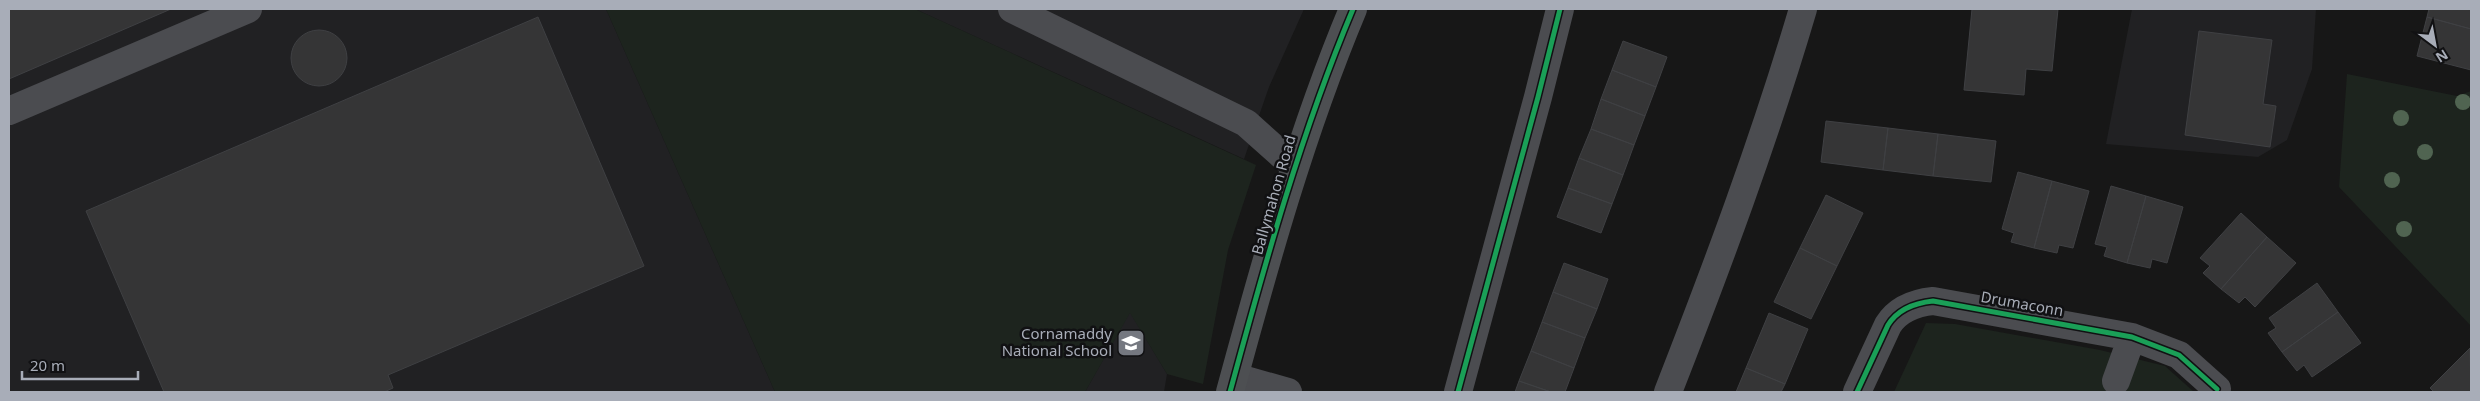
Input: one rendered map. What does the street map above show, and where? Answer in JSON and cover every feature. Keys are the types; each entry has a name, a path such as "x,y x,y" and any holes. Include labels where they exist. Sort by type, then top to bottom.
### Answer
{"main road":[{"name":"Ballymahon Road","path":"1233,384 1294,166 1325,76 1353,9"}],"street":[{"path":"9,111 248,9"},
{"path":"1012,9 1246,123 1294,166"},
{"path":"1458,392 1560,9"},
{"path":"1668,392 1732,228 1774,108 1803,9"},
{"name":"Drumaconn","path":"1857,392 1894,316 1918,302 1942,302 2132,337 2179,355 2217,389"},
{"path":"2116,381 2132,337"},
{"path":"1233,384 1288,392"}],"shaded area":[{"path":"9,9 606,9 775,392 9,392"},
{"path":"606,9 915,9 1256,165 1228,250 1203,384 1167,374 1130,313 1085,392 775,392"},
{"path":"915,9 1304,9 1269,87 1244,159"},
{"path":"2132,9 2316,9 2312,69 2287,140 2258,157 2106,144"},
{"path":"2347,74 2457,96 2471,91 2471,326 2339,187"},
{"name":"Cornamaddy National School","path":"1130,312 1167,374 1164,392 1085,392"},
{"path":"1926,323 1955,324 2100,350 2165,366 2194,392 1894,392"}],"building":[{"path":"9,9 171,9 9,79"},
{"path":"1972,9 2058,9 2052,71 2026,69 2024,95 1964,90"},
{"path":"2429,9 2471,9 2471,29 2427,17"},
{"path":"538,17 644,266 388,375 393,388 384,392 164,392 86,211"},
{"path":"2427,17 2471,29 2471,70 2417,56"},
{"path":"313,30 325,30 335,34 343,42 347,58 343,74 335,82 325,86 313,86 303,82 295,74 291,64 291,52 295,42 303,34"},
{"path":"2199,31 2272,40 2263,104 2276,106 2270,147 2185,135"},
{"path":"1623,41 1667,57 1656,87 1612,70"},
{"path":"1612,70 1656,87 1645,116 1601,99"},
{"path":"1601,99 1645,116 1634,145 1591,129"},
{"path":"1826,121 1888,128 1883,170 1821,162"},
{"path":"1888,128 1938,134 1933,176 1883,170"},
{"path":"1591,129 1634,145 1623,175 1579,158"},
{"path":"1938,134 1996,141 1991,182 1933,176"},
{"path":"1579,158 1623,175 1612,204 1568,188"},
{"path":"2018,172 2052,181 2034,248 2011,242 2014,233 2002,229"},
{"path":"2052,181 2089,191 2073,248 2059,245 2057,253 2034,248"},
{"path":"2111,186 2146,196 2127,263 2104,256 2107,247 2095,244"},
{"path":"1568,188 1612,204 1601,233 1557,217"},
{"path":"1826,195 1863,213 1837,266 1800,248"},
{"path":"2146,196 2183,207 2167,263 2152,259 2150,268 2127,263"},
{"path":"2241,213 2267,237 2221,289 2203,273 2210,266 2200,258"},
{"path":"2267,237 2296,263 2255,307 2245,297 2239,303 2221,289"},
{"path":"1800,248 1837,266 1811,319 1774,302"},
{"path":"1564,263 1608,279 1597,309 1553,292"},
{"path":"2317,283 2338,312 2282,352 2268,333 2276,328 2269,318"},
{"path":"1553,292 1597,309 1585,338 1542,322"},
{"path":"2338,312 2361,343 2312,377 2304,365 2297,371 2282,352"},
{"path":"1769,313 1808,329 1785,384 1746,368"},
{"path":"1542,322 1585,338 1574,368 1531,351"},
{"path":"2470,348 2471,392 2434,392 2430,388"},
{"path":"1531,351 1574,368 1565,392 1551,392 1519,381"},
{"path":"1746,368 1785,384 1781,392 1736,392"},
{"path":"1519,381 1551,392 1515,392"}],"cycle path":[{"path":"1230,392 1300,151 1353,9"},
{"path":"1458,392 1560,9"},
{"path":"1857,392 1892,319 1907,308 1919,303 1933,301 2132,337 2179,355 2217,389"}],"place":[{"name":"Cornamaddy National School","path":"1131,343"}]}
